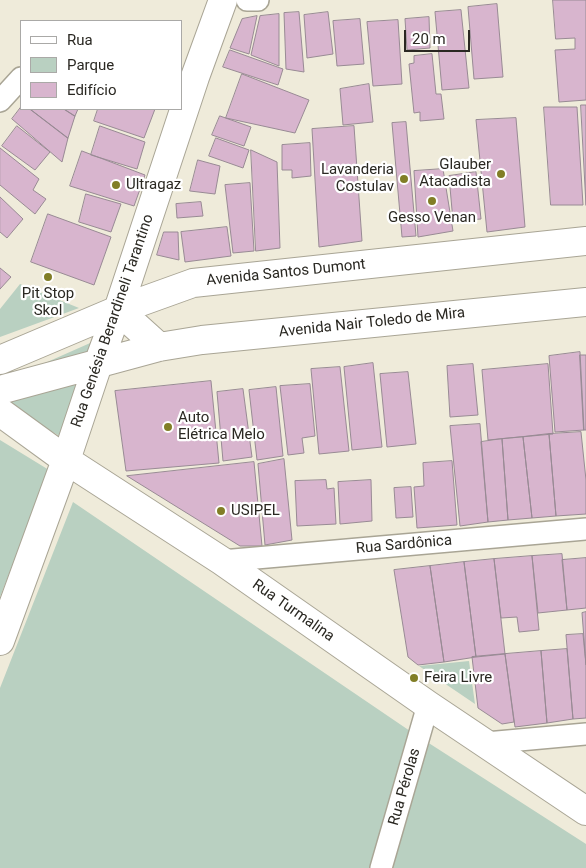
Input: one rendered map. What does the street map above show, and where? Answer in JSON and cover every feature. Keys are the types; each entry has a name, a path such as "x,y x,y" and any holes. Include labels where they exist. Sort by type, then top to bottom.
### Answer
{"main road":[{"name":"Rua Genésia Berardineli Tarantino","path":"182,95 188,75 224,0"},
{"name":"Rua Genésia Berardineli Tarantino","path":"0,641 118,310 178,110"},
{"name":"Avenida Santos Dumont","path":"0,360 118,310 193,283 586,241"},
{"name":"Avenida Nair Toledo de Mira","path":"98,364 159,348 202,340 586,302"},
{"path":"118,310 159,348"},
{"path":"0,390 98,364"},
{"name":"Rua Turmalina","path":"0,412 66,460 222,561 428,705 586,811"}],"street":[{"path":"247,0 258,0"},
{"path":"0,101 20,79"},
{"name":"Rua Sardônica","path":"222,561 586,529"},
{"name":"Rua Pérolas","path":"381,868 428,705"},
{"path":"486,743 586,734"}],"green space":[{"path":"20,284 79,308 0,337 0,309"},
{"path":"97,340 93,356 2,382"},
{"path":"84,379 63,438 0,401"},
{"path":"0,440 49,470 0,597"},
{"path":"73,502 410,731 586,844 586,868 0,868 0,688"},
{"path":"469,661 475,704 419,666"}],"building":[{"path":"553,0 586,0 586,100 559,102 555,50 575,49 575,38 556,39"},
{"path":"497,4 503,77 474,79 468,7"},
{"path":"461,10 469,88 442,90 435,12"},
{"path":"299,12 304,72 286,69 284,13"},
{"path":"328,12 333,54 307,58 304,15"},
{"path":"279,14 279,66 251,55 260,16"},
{"path":"257,16 249,54 230,48 242,19"},
{"path":"429,17 430,48 407,50 405,19"},
{"path":"360,19 364,64 337,66 333,21"},
{"path":"398,20 402,84 373,86 367,22"},
{"path":"230,50 283,69 278,85 223,67"},
{"path":"432,54 436,94 441,94 444,119 420,121 420,112 414,113 409,64 414,63 414,56"},
{"path":"242,74 309,100 295,133 226,118"},
{"path":"369,84 373,122 343,125 340,89"},
{"path":"581,105 586,105 586,205"},
{"path":"544,107 577,107 583,205 551,205"},
{"path":"20,108 20,110 31,110 68,138 62,162 12,119"},
{"path":"31,110 66,110 75,116 68,138"},
{"path":"66,110 78,110 75,116"},
{"path":"98,110 155,110 144,138 94,121"},
{"path":"220,116 251,127 244,146 212,135"},
{"name":"Glauber Atacadista","path":"516,118 525,227 487,232 476,120"},
{"name":"Lavanderia Costulav","path":"406,122 416,236 402,237 392,123"},
{"path":"17,126 50,152 35,170 2,146"},
{"path":"100,126 145,142 137,169 91,155"},
{"path":"354,126 362,241 319,247 312,129"},
{"path":"216,138 249,150 243,168 209,156"},
{"path":"310,143 311,176 292,178 292,170 282,170 282,145"},
{"path":"0,148 39,179 33,190 46,199 35,214 0,185"},
{"path":"251,150 277,162 280,248 256,251"},
{"path":"82,151 145,175 134,206 70,186"},
{"path":"198,160 220,166 215,194 190,191"},
{"name":"Gesso Venan","path":"443,169 453,231 418,237 414,171"},
{"path":"476,172 481,219 453,221 449,176"},
{"path":"250,183 254,251 233,253 225,185"},
{"path":"86,194 121,204 111,232 79,222"},
{"path":"0,197 23,219 7,238 0,232"},
{"path":"201,202 203,216 177,218 176,204"},
{"path":"48,214 111,237 94,285 31,262"},
{"path":"227,227 231,256 185,262 181,232"},
{"path":"164,232 178,232 179,260 157,255"},
{"path":"0,268 11,277 0,289"},
{"path":"580,352 584,430 555,432 549,356"},
{"path":"580,355 586,355 586,430 584,430"},
{"path":"373,363 382,447 352,450 344,367"},
{"path":"473,364 478,415 450,417 447,366"},
{"path":"548,364 553,434 488,440 482,370"},
{"path":"340,367 349,451 319,454 311,369"},
{"path":"408,372 416,444 387,447 380,374"},
{"name":"Auto Elétrica Melo","path":"211,381 219,463 126,471 115,391"},
{"path":"310,384 315,436 302,438 304,453 288,455 280,386"},
{"path":"276,387 283,456 257,460 249,390"},
{"path":"243,389 252,457 223,461 217,392"},
{"path":"480,424 488,522 460,526 450,426"},
{"path":"581,432 586,480 586,514 556,516 549,434"},
{"path":"549,434 556,516 532,518 523,437"},
{"path":"523,437 532,518 508,520 502,439"},
{"path":"502,439 508,520 488,522 481,442"},
{"path":"284,459 292,540 265,545 258,464"},
{"path":"452,461 457,525 417,528 414,487 424,486 423,463"},
{"name":"USIPEL","path":"254,462 262,546 240,546 127,476"},
{"path":"326,480 327,489 334,488 336,524 297,526 295,481"},
{"path":"371,480 372,521 340,524 338,482"},
{"path":"411,487 413,517 396,518 394,488"},
{"path":"562,554 567,610 538,613 532,556"},
{"path":"532,556 539,630 519,632 517,617 501,618 494,559"},
{"path":"586,558 586,608 567,610 562,560"},
{"path":"494,559 505,654 476,657 464,562"},
{"path":"464,562 476,657 444,662 430,566"},
{"path":"430,566 444,662 418,665 408,657 394,570"},
{"path":"586,612 586,665 582,613"},
{"path":"583,634 586,665 586,718 573,719 566,635"},
{"path":"567,649 573,719 547,723 541,651"},
{"path":"541,651 547,723 515,727 505,654"},
{"path":"505,654 514,722 502,724 478,708 472,657"}],"place":[{"name":"Glauber Atacadista","path":"501,174"},
{"name":"Lavanderia Costulav","path":"404,179"},
{"name":"Ultragaz","path":"116,185"},
{"name":"Gesso Venan","path":"432,201"},
{"name":"Pit Stop Skol","path":"48,277"},
{"name":"Auto Elétrica Melo","path":"168,427"},
{"name":"USIPEL","path":"221,511"},
{"name":"Feira Livre","path":"414,678"}]}
